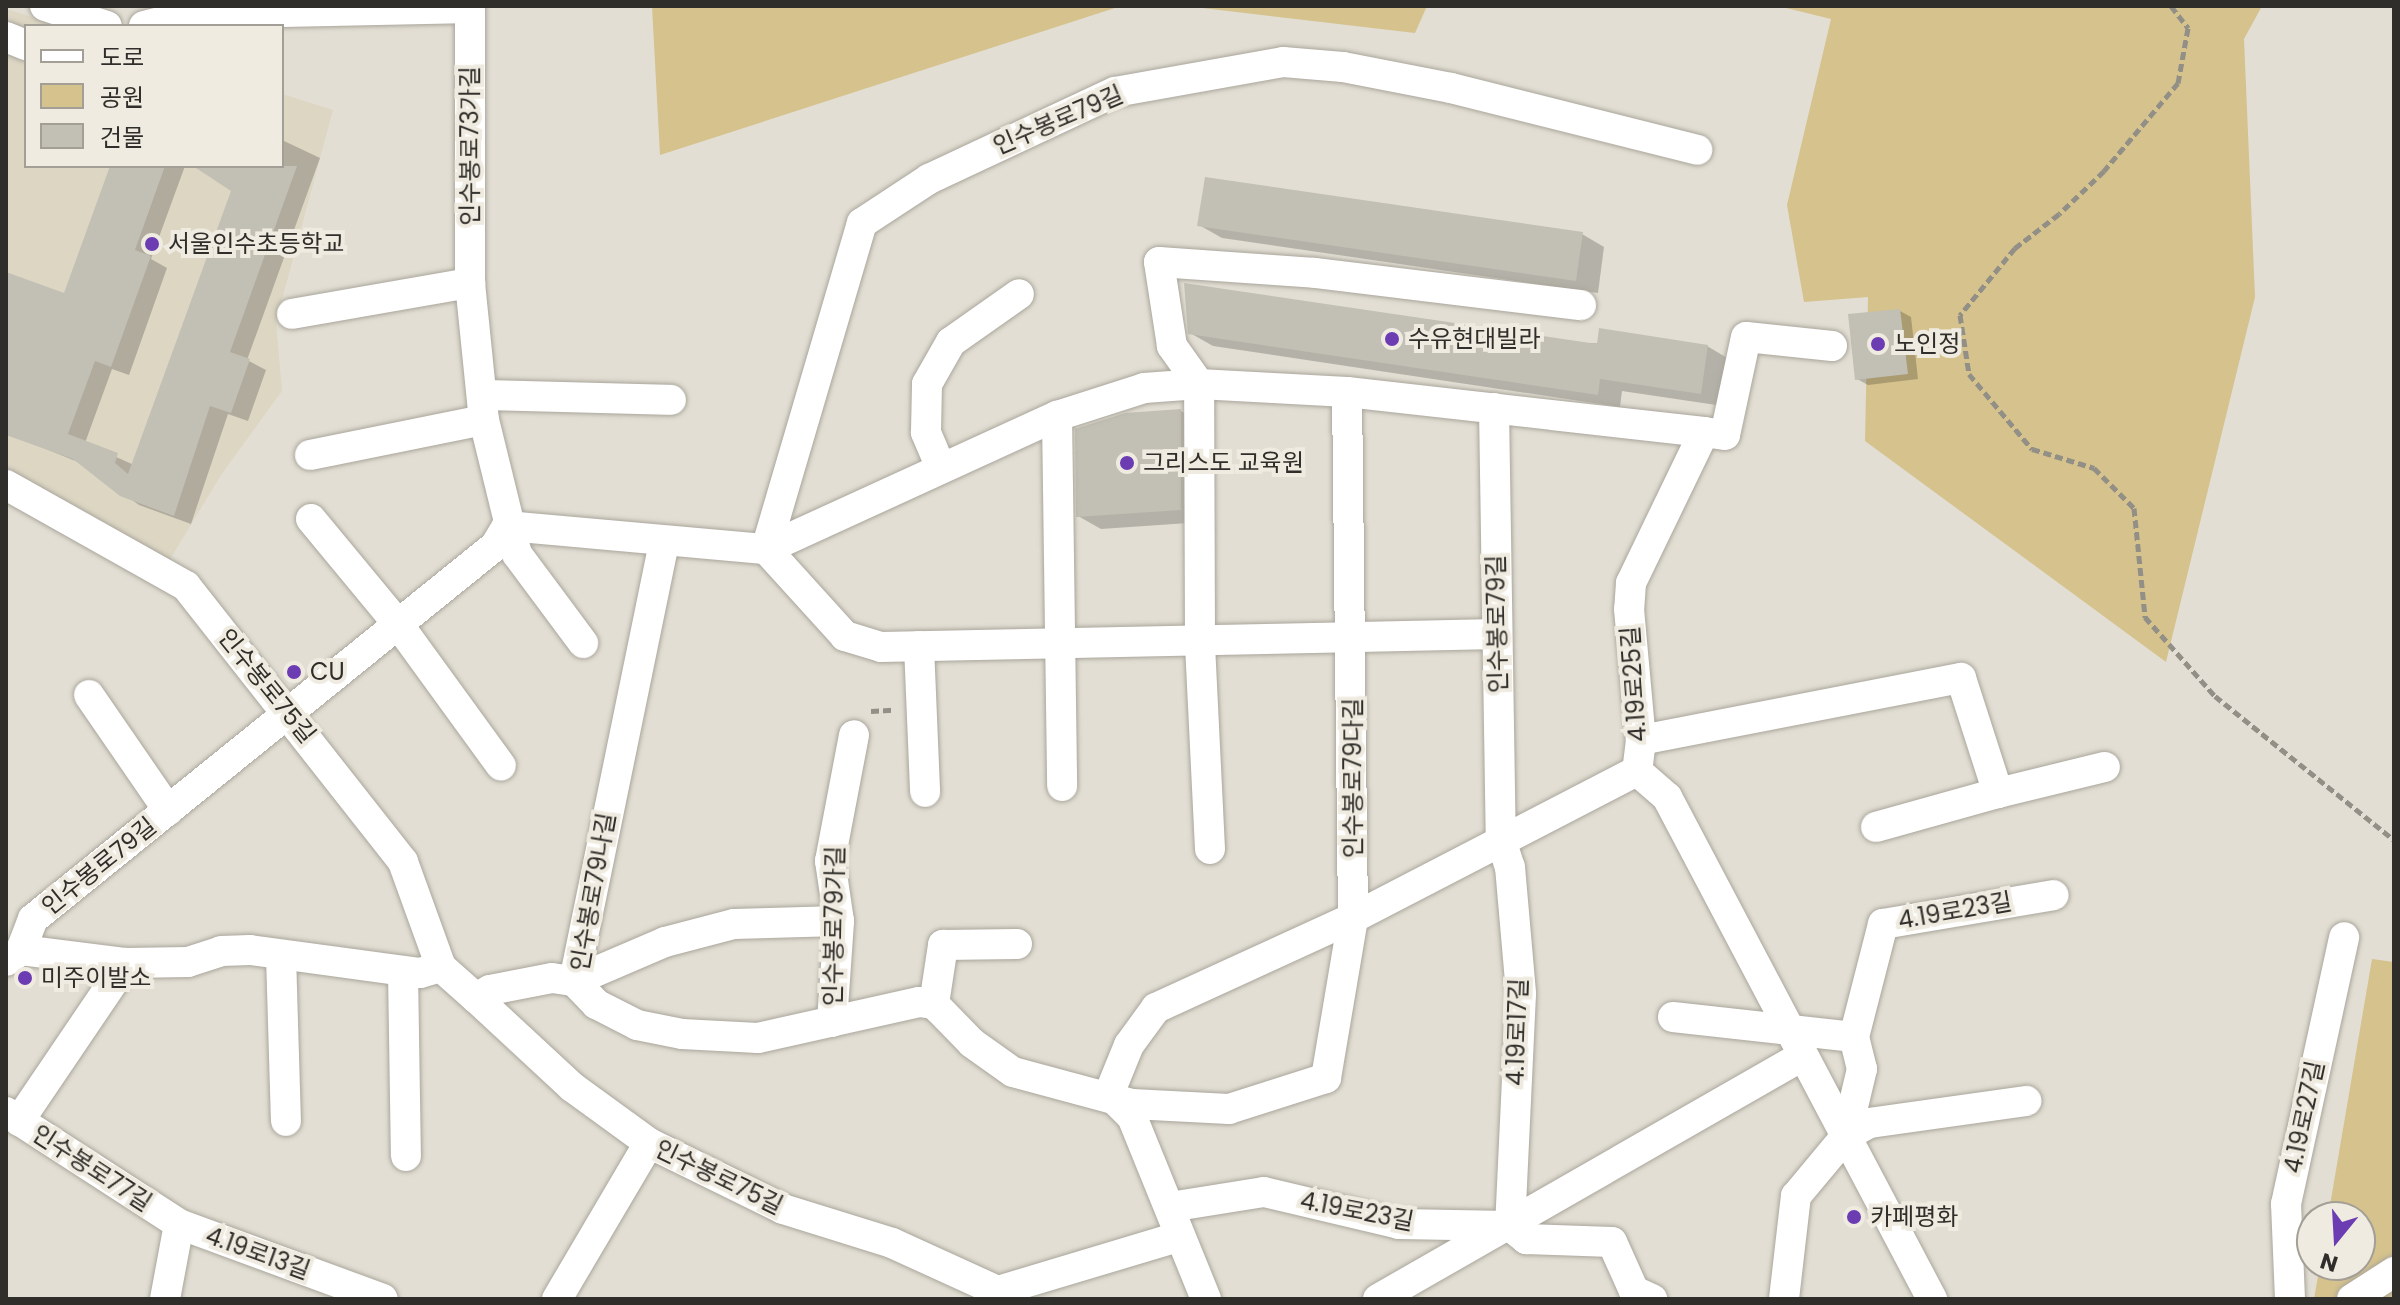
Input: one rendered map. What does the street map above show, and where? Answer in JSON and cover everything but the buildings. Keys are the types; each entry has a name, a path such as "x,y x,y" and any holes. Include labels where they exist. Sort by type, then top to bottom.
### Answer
{"street":[{"path":"45,6 101,24"},
{"path":"152,24 191,14 470,7"},
{"name":"인수봉로73가길","path":"470,7 470,283 483,408 507,526"},
{"name":"인수봉로79길","path":"766,549 862,223 929,179 1052,118 1115,92 1283,62 1343,67 1451,88 1697,150"},
{"path":"1210,849 1200,641 1199,384 1172,346 1159,262 1315,273 1581,305"},
{"path":"292,314 470,283"},
{"path":"941,468 926,432 927,384 951,342 1019,294"},
{"path":"583,643 531,580 507,526 766,549 1057,416 1144,388 1199,384 1347,392 1725,435 1746,337 1832,346"},
{"path":"1347,392 1354,637"},
{"path":"310,455 483,408 671,400"},
{"name":"인수봉로79길","path":"1494,408 1501,840"},
{"path":"1057,416 1062,786"},
{"name":"4.19로25길","path":"1704,432 1631,583 1629,609 1641,740 1637,771 1667,797 1932,1299"},
{"name":"인수봉로75길","path":"6,485 186,586 290,712 403,862 441,967"},
{"path":"311,519 398,624 501,766"},
{"name":"인수봉로79길","path":"14,955 33,919 495,546 507,526"},
{"name":"인수봉로79나길","path":"574,981 664,541"},
{"path":"766,549 845,636 881,647 1497,634"},
{"name":"인수봉로79다길","path":"1353,918 1354,637"},
{"path":"919,646 925,792"},
{"path":"1641,740 1961,678 1998,793"},
{"name":"인수봉로79길","path":"89,695 168,810"},
{"name":"인수봉로79가길","path":"832,1022 839,921 830,861 854,735"},
{"path":"1876,827 2105,767"},
{"path":"1109,1094 1129,1045 1156,1008 1353,918 1637,771"},
{"name":"4.19로17길","path":"1501,840 1512,880 1521,994 1510,1226"},
{"name":"4.19로23길","path":"1846,1136 1862,1069 1854,1037 1883,924 2054,895"},
{"path":"1017,944 943,945 934,1004 972,1043 1013,1072 1109,1094 1132,1104 1229,1109 1326,1078 1353,918"},
{"name":"인수봉로79나길","path":"574,981 665,942 734,924 839,921"},
{"name":"4.19로27길","path":"2290,1299 2286,1204 2344,937"},
{"path":"14,955 126,963 188,962 221,951 281,955 403,971 441,967 476,998 490,990 552,978 574,981"},
{"path":"281,955 286,1121"},
{"path":"12,1116 126,963"},
{"path":"403,971 406,1156"},
{"name":"인수봉로79가길","path":"574,981 596,1004 637,1025 682,1034 758,1038 919,1002 934,1004"},
{"name":"인수봉로75길","path":"476,998 572,1087 649,1143 783,1209 892,1243 1008,1294 1178,1237"},
{"path":"1673,1017 1795,1044 1854,1037"},
{"path":"1378,1299 1510,1226 1795,1044"},
{"path":"1109,1094 1132,1117 1170,1207 1178,1237 1206,1299"},
{"name":"4.19로23길","path":"1784,1299 1796,1196 1846,1136 1869,1123 2026,1101"},
{"name":"인수봉로77길","path":"12,1116 179,1224"},
{"path":"557,1299 649,1143"},
{"name":"4.19로23길","path":"1170,1207 1264,1192 1399,1224 1510,1226 1526,1239 1612,1242 1634,1291 1652,1299"},
{"path":"165,1299 179,1224"},
{"name":"4.19로13길","path":"179,1224 383,1299"},
{"path":"2352,1299 2394,1272"}],"path":[{"path":"2171,6 2188,28 2178,83 2104,171 2059,214 2015,248 1960,315 1969,374 2032,449 2094,468 2134,508 2145,617 2215,696 2394,840"},
{"path":"854,735 856,712 922,707"}],"shaded area":[{"name":"서울인수초등학교","path":"6,9 55,24 24,24 24,168 284,168 284,95 333,110 276,322 282,391 221,475 169,561 6,470"}],"green space":[{"path":"652,6 1121,6 660,155"},
{"path":"1186,6 1427,6 1415,33"},
{"path":"1778,6 2262,6 2244,39 2255,297 2166,662 1865,441 1868,297 1804,302 1787,205 1831,19"},
{"path":"2372,959 2394,962 2394,1299 2314,1299 2317,1281 2376,1281 2376,1201 2331,1201"}],"place":[{"name":"서울인수초등학교","path":"152,244"},
{"name":"수유현대빌라","path":"1392,339"},
{"name":"노인정","path":"1878,344"},
{"name":"그리스도 교육원","path":"1127,463"},
{"name":"CU","path":"294,672"},
{"name":"미주이발소","path":"25,978"},
{"name":"카페평화","path":"1854,1217"}]}
